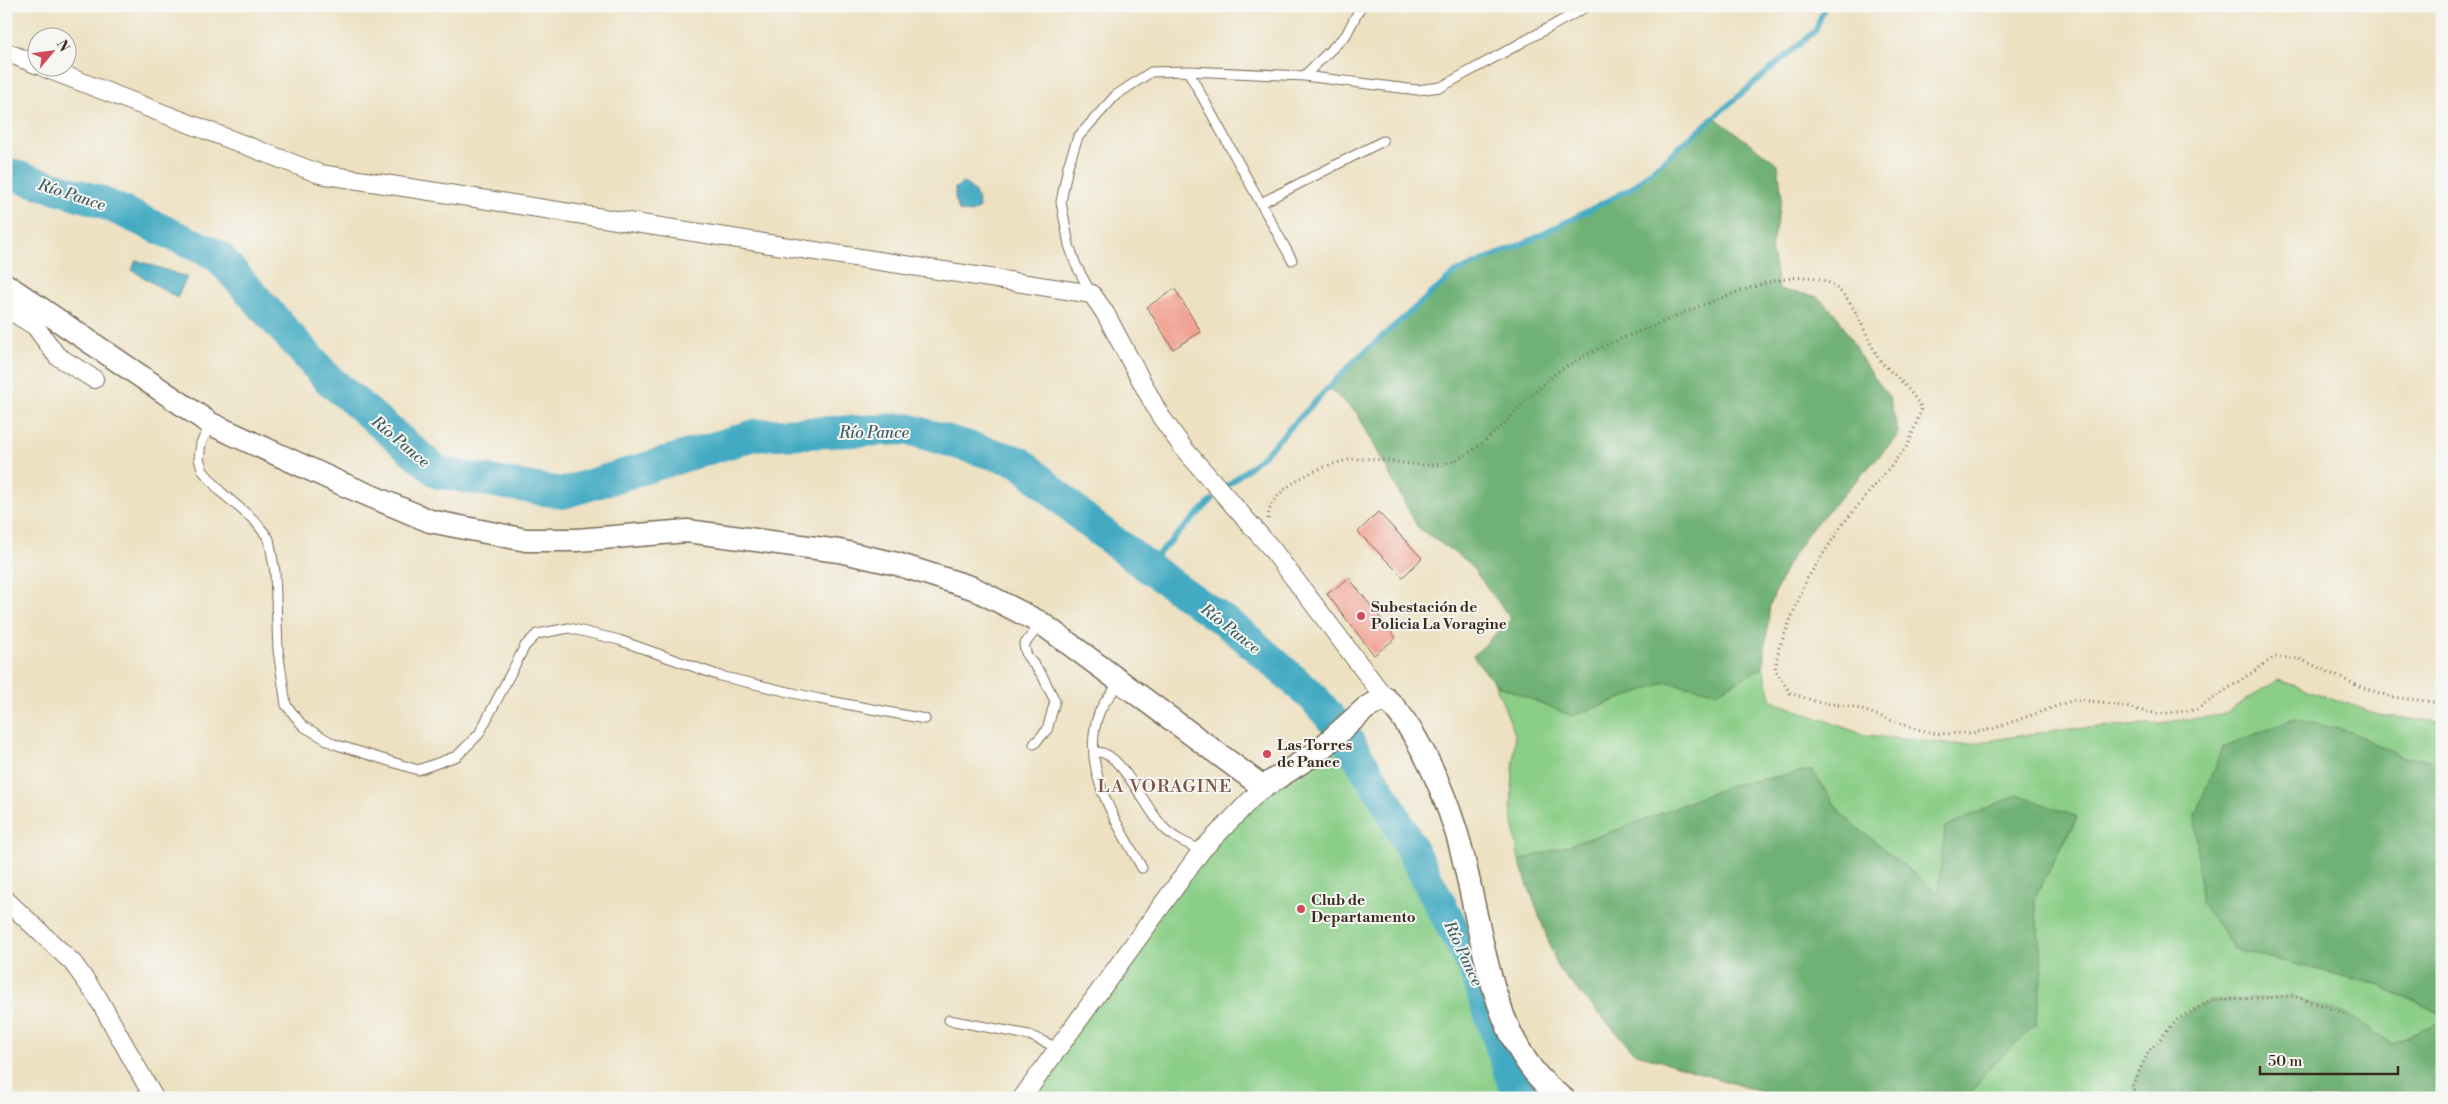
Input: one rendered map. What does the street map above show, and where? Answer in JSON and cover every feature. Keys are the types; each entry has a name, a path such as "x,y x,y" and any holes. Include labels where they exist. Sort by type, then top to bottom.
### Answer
{"street":[{"path":"6,52 28,60"},
{"path":"71,78 320,174 1092,294 1105,313 1159,414 1184,449 1271,548 1376,703 1396,707 1427,758 1456,832 1495,996 1516,1044 1536,1073 1563,1098"},
{"path":"6,285 211,424 340,483 430,521 526,540 577,540 687,531 839,552 897,564 973,588 1041,623 1263,787"},
{"path":"6,308 35,326 57,356 94,378"},
{"path":"1022,1098 1202,850 1263,787 1316,753 1376,703"},
{"path":"6,900 73,963 98,998 154,1098"}],"lane":[{"path":"1304,76 1346,35 1361,6"},
{"path":"1092,294 1076,265 1069,245 1061,202 1068,166 1078,137 1116,95 1151,72 1188,71 1304,76 1417,90 1441,87 1588,6"},
{"path":"1188,71 1292,260"},
{"path":"1261,203 1384,141"},
{"path":"211,424 201,443 199,459 203,471 221,492 255,522 269,539 275,572 278,650 286,705 303,726 334,744 418,770 457,756 479,734 525,646 538,634 569,628 619,640 720,676 819,699 925,719"},
{"path":"1034,744 1047,730 1055,701 1042,675 1027,656 1024,645 1041,623"},
{"path":"1121,681 1100,711 1093,734 1095,771 1113,816 1142,868"},
{"path":"1094,752 1107,754 1125,772 1141,800 1163,827 1180,841 1202,850"},
{"path":"949,1020 1029,1035 1058,1048"}],"path":[{"path":"1268,515 1272,504 1280,493 1295,481 1322,469 1353,459 1441,465 1456,460 1475,450 1553,376 1572,363 1610,344 1682,314 1764,284 1793,278 1822,280 1848,298 1880,361 1900,380 1922,408 1908,445 1842,525 1807,579 1779,648 1775,669 1790,693 1817,702 1854,707 1910,728 1938,734 1972,733 1992,729 2074,700 2101,702 2158,714 2196,710 2226,692 2275,657 2300,660 2356,685 2391,697 2442,703"},
{"path":"2140,1098 2132,1087 2148,1052 2178,1019 2209,1001 2293,996 2346,1014"}],"green space":[{"path":"1714,117 1778,164 1782,198 1771,248 1779,290 1816,296 1836,314 1866,366 1889,397 1899,435 1810,530 1787,565 1770,605 1763,667 1716,692 1667,682 1572,716 1495,684 1473,656 1511,619 1467,561 1418,528 1357,413 1328,388 1355,360 1456,272 1533,239 1630,189"},
{"path":"1763,667 1772,701 1865,735 1961,745 2056,730 2159,723 2222,715 2278,680 2384,716 2442,722 2442,762 2402,757 2349,731 2234,949 2375,984 2442,1014 2442,1021 2392,1044 2346,1014 2132,1087 2140,1098 1969,1098 1984,1074 2036,1023 2043,971 2034,899 2077,818 1938,894 1841,814 1811,770 1729,786 1629,826 1519,861 1511,808 1515,734 1495,684 1572,716 1667,682 1716,692"},
{"path":"2294,719 2349,731 2402,757 2442,762 2442,1014 2375,984 2234,949 2201,902 2195,815 2223,747"},
{"name":"Club de Departamento","path":"1341,730 1387,802 1474,969 1513,1082 1526,1098 1022,1098 1202,850"},
{"path":"1812,770 1841,814 1938,894 1945,827 2018,794 2077,817 2034,899 2043,971 2036,1024 1984,1074 1969,1098 1780,1098 1635,1053 1559,970 1519,861 1629,826 1729,786"},
{"path":"2293,996 2346,1014 2392,1044 2442,1021 2442,1098 2140,1098 2132,1087 2148,1052 2178,1019 2209,1001"}],"water":[{"path":"963,183 973,190 978,200 979,208 971,213 959,211 955,198 955,188"},
{"path":"136,260 187,277 177,298 132,270"}],"building":[{"path":"1175,289 1201,332 1173,349 1147,307"},
{"path":"1378,512 1422,558 1403,577 1358,532"},
{"name":"Subestación de Policia La Voragine","path":"1349,578 1396,638 1374,655 1327,594"}],"waterway":[{"path":"1227,486 1264,455 1355,360 1456,272 1533,239 1630,189 1815,31 1825,6"},
{"name":"Río Pance","path":"6,173 99,201 217,255 328,379 439,473 563,493 755,435 908,429 1020,462 1087,521 1146,566 1238,631 1313,697 1341,730 1387,802 1474,969 1513,1082 1526,1098"},
{"path":"1146,566 1212,500"}],"place":[{"name":"Subestación de Policia La Voragine","path":"1361,616"},
{"name":"Las Torres de Pance","path":"1267,754"},
{"name":"Club de Departamento","path":"1301,909"}],"district":[{"name":"LA VORAGINE","path":"1165,786"}]}
